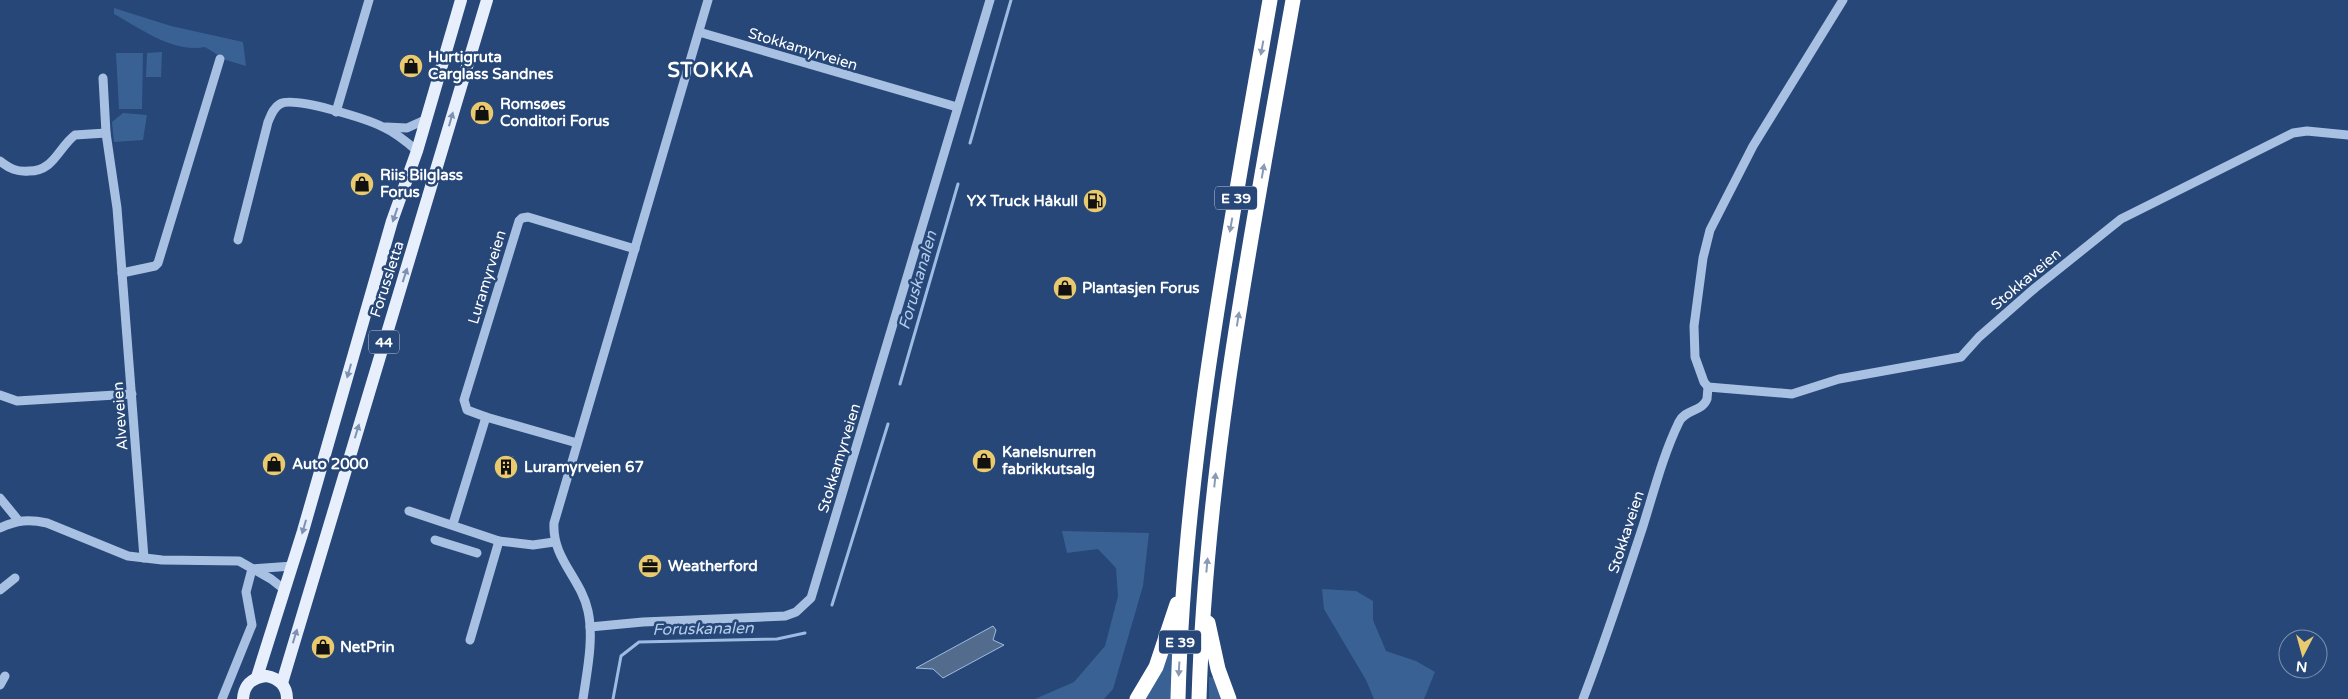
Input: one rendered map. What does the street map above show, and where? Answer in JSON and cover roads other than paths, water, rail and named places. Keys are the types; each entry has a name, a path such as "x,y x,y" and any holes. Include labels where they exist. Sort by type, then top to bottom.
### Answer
{"highway":[{"name":"E 39","path":"1178,699 1189,522 1204,397 1224,267 1270,0"},
{"name":"E 39","path":"1199,699 1204,602 1217,464 1231,362 1293,0"},
{"name":"E 39","path":"1137,699 1156,667 1184,585"},
{"name":"E 39","path":"1204,602 1218,669 1229,699"}],"main road":[{"name":"Forussletta","path":"257,677 293,566 392,221 417,151 462,0"},
{"name":"Forussletta","path":"289,694 487,0"},
{"name":"44","path":"243,699 246,686 257,677 271,677 289,694"}],"street":[{"path":"336,112 369,0"},
{"path":"583,699 590,627 584,600 554,542 556,511 708,0"},
{"name":"Stokkamyrveien","path":"590,627 643,622 785,616 796,612 811,598 990,0"},
{"path":"1708,387 1696,364 1694,326 1703,258 1710,230 1753,146 1843,0"},
{"name":"Stokkamyrveien","path":"699,32 957,107"},
{"path":"122,272 155,266 158,263 220,59"},
{"name":"Alveveien","path":"103,78 106,132 117,208 144,558"},
{"path":"238,240 273,110 286,101 294,101 383,126 407,128 427,119"},
{"path":"383,126 404,139 417,151"},
{"name":"Stokkaveien","path":"1582,699 1632,558 1659,470 1679,422 1688,412 1706,402 1708,387 1792,394 1839,379 1960,357 1979,337 2035,288 2129,215 2293,133 2307,131 2348,135"},
{"path":"0,161 16,171 42,170 50,165 75,136 106,132"},
{"name":"Luramyrveien","path":"577,444 467,410 464,400 516,227 522,218 528,217 635,249"},
{"path":"0,395 17,401 132,394"},
{"path":"453,524 486,417"},
{"path":"0,498 18,520"},
{"path":"409,511 453,524 499,541 533,545 554,542"},
{"path":"0,528 18,520 47,523 114,552 144,558 239,561 272,579 285,590"},
{"path":"435,540 476,553"},
{"path":"470,640 499,541"},
{"path":"252,569 293,566"},
{"path":"222,699 252,625 246,592 252,569"},
{"path":"0,590 15,578"},
{"path":"0,685 5,676"}],"waterway":[{"name":"Foruskanalen","path":"970,143 1011,0"},
{"name":"Foruskanalen","path":"900,384 958,184"},
{"name":"Foruskanalen","path":"832,605 888,424"},
{"name":"Foruskanalen","path":"613,699 621,656 639,642 777,639 805,633"}],"place":[{"name":"Hurtigruta Carglass Sandnes","path":"411,66"},
{"name":"Romsøes Conditori Forus","path":"482,113"},
{"name":"Riis Bilglass Forus","path":"362,184"},
{"name":"YX Truck Håkull","path":"1095,201"},
{"name":"Plantasjen Forus","path":"1065,288"},
{"name":"Kanelsnurren fabrikkutsalg","path":"984,461"},
{"name":"Auto 2000","path":"274,464"},
{"name":"Luramyrveien 67","path":"506,467"},
{"name":"Weatherford","path":"650,566"},
{"name":"NetPrin","path":"323,647"}],"district":[{"name":"STOKKA","path":"711,70"}]}
